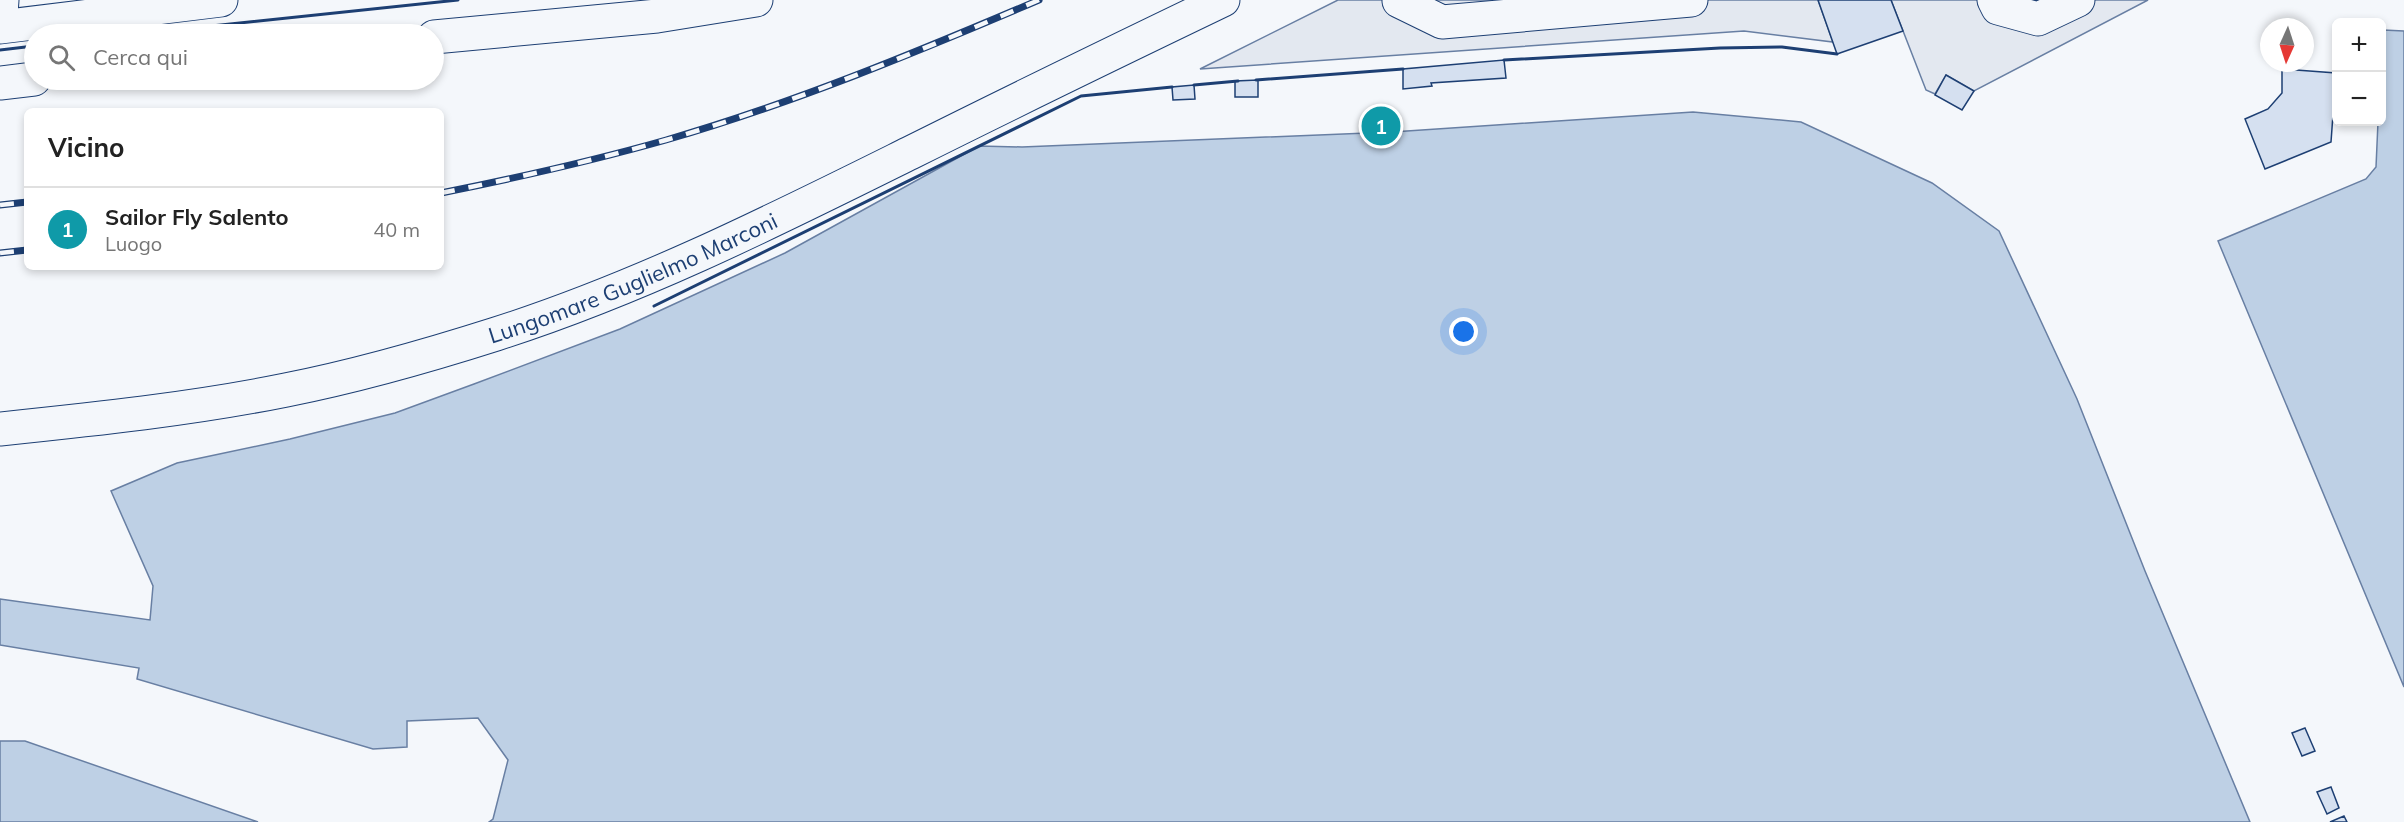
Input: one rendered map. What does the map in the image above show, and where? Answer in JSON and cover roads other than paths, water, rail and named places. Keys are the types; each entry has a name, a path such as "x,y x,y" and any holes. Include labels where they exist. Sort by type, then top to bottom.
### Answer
{"street":[{"path":"2,0 0,27 176,2 221,0"},
{"path":"444,36 657,16 756,0"},
{"name":"Lungomare Guglielmo Marconi","path":"0,429 125,416 288,390 386,367 498,334 560,312 738,239 1019,98 1223,0"},
{"path":"1400,0 1442,22 1691,0"},
{"path":"1994,0 1998,8 2038,20 2078,0"},
{"path":"0,83 24,80"}],"water":[{"path":"2386,30 2404,31 2404,687 2218,241 2366,179 2376,167 2378,126 2386,126"},
{"path":"1693,112 1801,122 1932,183 1999,231 2077,399 2145,571 2250,822 489,822 493,819 508,760 478,718 407,721 407,747 373,749 137,679 139,668 0,645 0,599 150,620 153,586 111,491 177,463 290,439 395,413 620,329 785,253 979,146 1022,147 1392,132"},
{"path":"0,741 25,741 258,822 0,822"}],"railway":[{"path":"444,192 582,162 666,140 761,110 855,76 1039,0"},
{"path":"0,205 24,202"},
{"path":"0,253 24,250"}],"place":[{"name":"Sailor Fly Salento","path":"1381,126"}]}
